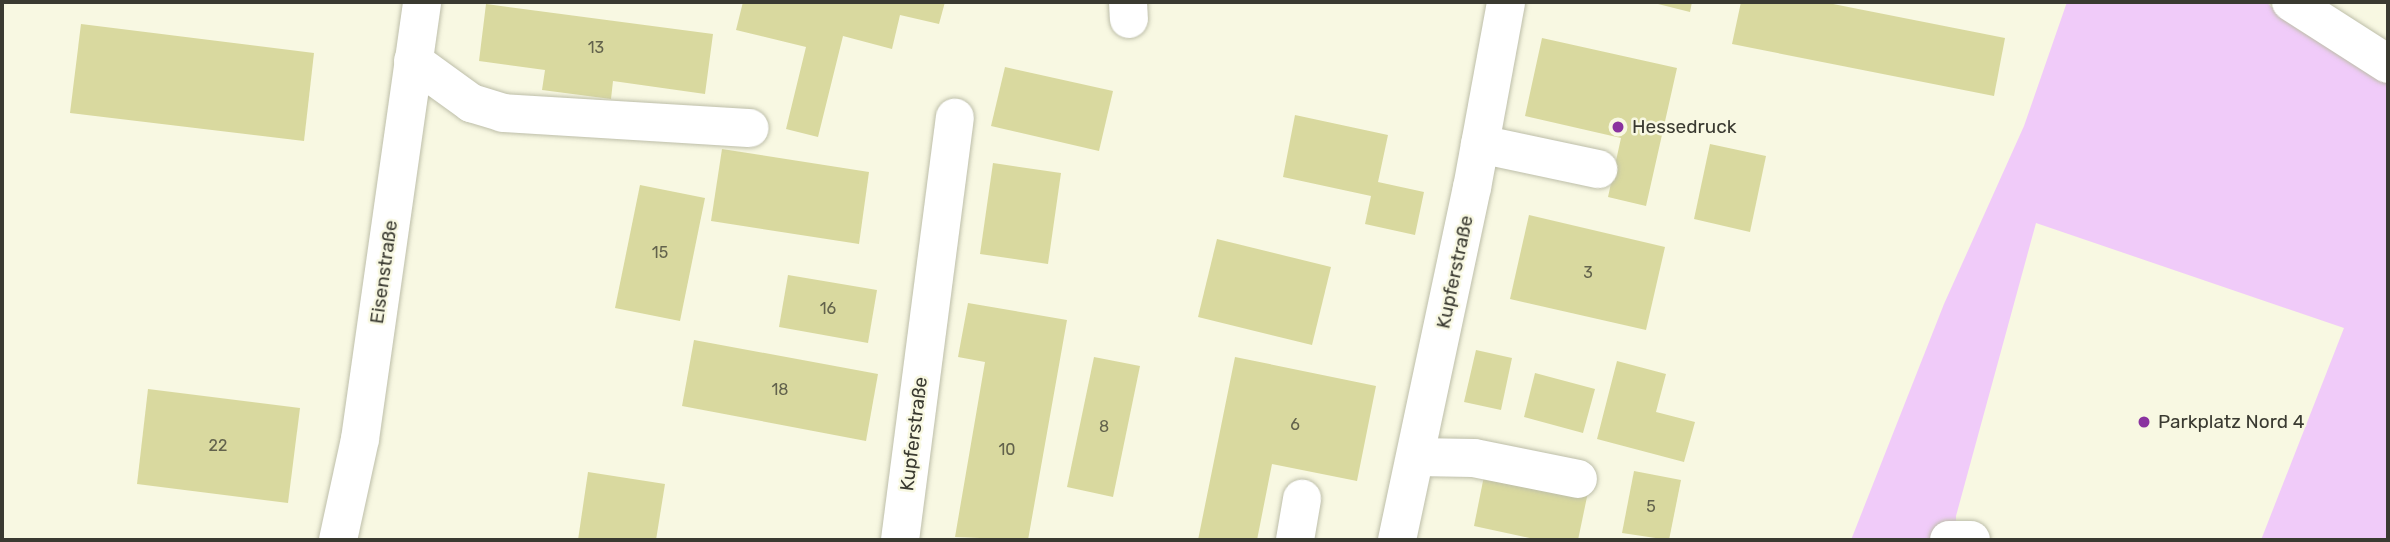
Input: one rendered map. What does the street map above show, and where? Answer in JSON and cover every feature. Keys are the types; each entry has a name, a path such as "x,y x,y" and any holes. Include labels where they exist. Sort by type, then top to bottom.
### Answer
{"street":[{"name":"Eisenstraße","path":"338,540 360,439 422,2"},
{"name":"Kupferstraße","path":"1397,540 1480,144 1506,2"},
{"path":"2291,2 2388,64"},
{"path":"413,61 471,103 503,113 750,128"},
{"name":"Kupferstraße","path":"900,540 954,118"},
{"path":"1480,144 1598,169"},
{"path":"1416,457 1474,458 1578,479"},
{"path":"1295,540 1302,499"},
{"path":"1949,540 1971,540"}],"shaded area":[{"path":"2067,2 2266,2 2297,29 2388,82 2388,540 2261,540 2344,328 2036,223 1956,516 1956,540 1851,540 1944,304 2024,126"}],"building":[{"path":"743,2 945,2 939,24 900,15 892,49 843,36 818,137 786,129 806,47 736,30"},
{"path":"1650,2 1692,2 1690,12"},
{"path":"1741,2 1823,2 2005,38 1994,96 1732,44"},
{"path":"486,4 713,34 705,94 613,81 611,99 542,90 545,70 479,61"},
{"path":"81,24 314,53 304,141 70,113"},
{"name":"Hessedruck","path":"1542,38 1677,68 1646,206 1608,197 1621,138 1525,116"},
{"path":"1005,67 1113,91 1099,151 991,126"},
{"path":"1295,115 1388,135 1378,182 1424,192 1415,235 1365,224 1371,196 1283,177"},
{"path":"1710,144 1766,156 1750,232 1694,219"},
{"path":"722,149 869,172 859,244 711,221"},
{"path":"993,163 1061,173 1048,264 980,254"},
{"path":"640,185 705,198 680,321 615,308"},
{"path":"1529,215 1665,247 1646,330 1510,299"},
{"path":"1217,239 1331,267 1312,345 1198,317"},
{"path":"788,275 877,290 868,343 779,327"},
{"path":"968,303 1067,320 1028,540 955,537 985,362 958,357"},
{"path":"694,340 878,374 866,441 682,406"},
{"path":"1476,350 1512,358 1501,410 1464,402"},
{"path":"1094,357 1140,366 1113,497 1067,487"},
{"path":"1235,357 1376,386 1357,481 1272,464 1257,540 1198,540"},
{"path":"1617,361 1666,374 1656,412 1695,422 1684,462 1597,439"},
{"path":"1535,373 1595,389 1583,433 1524,417"},
{"path":"148,389 300,408 288,503 137,484"},
{"path":"1485,471 1588,492 1578,540 1539,540 1474,526"},
{"path":"1634,471 1681,480 1669,540 1622,533"},
{"path":"588,472 665,484 656,540 578,540"}],"place":[{"name":"Hessedruck","path":"1618,127"},
{"name":"Parkplatz Nord 4","path":"2144,422"}]}
